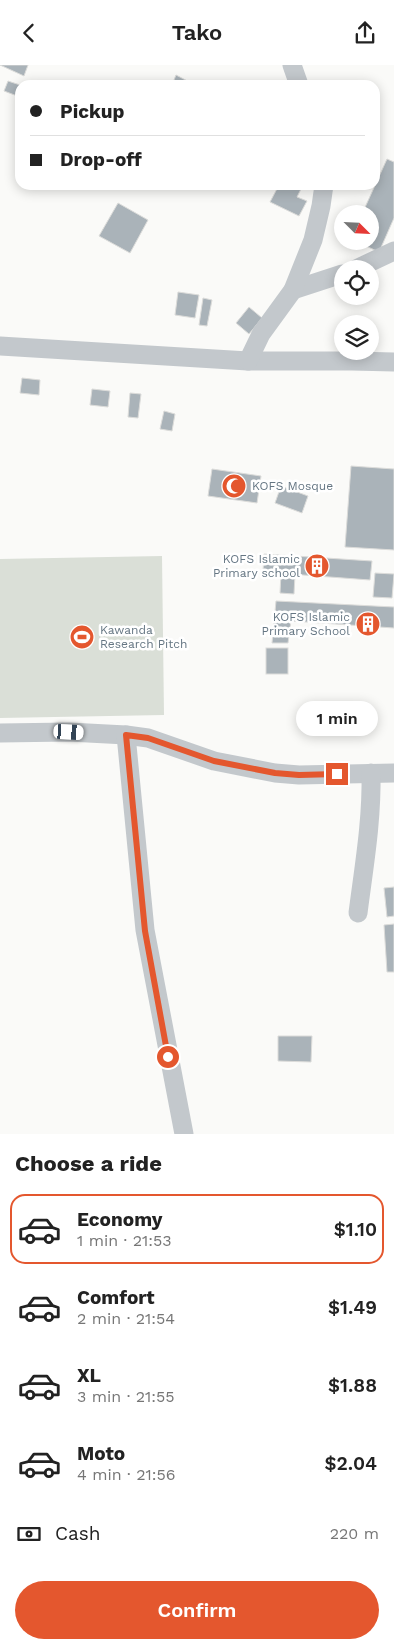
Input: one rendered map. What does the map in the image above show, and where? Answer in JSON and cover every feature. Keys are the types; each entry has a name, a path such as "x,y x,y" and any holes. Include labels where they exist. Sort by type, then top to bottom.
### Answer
{"street":[{"path":"292,65 297,80"},
{"path":"248,361 261,333 294,290 313,240 323,190"},
{"path":"375,260 394,251"},
{"path":"294,290 334,277"},
{"path":"0,346 248,361 394,362"},
{"path":"0,733 69,732 148,738 214,761 275,773 299,775 394,773"},
{"path":"126,735 145,931 184,1134"},
{"path":"358,913 370,826 372,803 371,773"}],"shaded area":[{"name":"Kawanda Research Pitch","path":"162,556 164,715 0,718 0,559"}],"building":[{"path":"0,65 28,65 24,76"},
{"path":"176,75 186,80 174,80"},
{"path":"8,81 15,83 15,95 4,91"},
{"path":"387,159 394,162 394,218 379,252 375,250 379,250 379,205 366,205 373,190 380,190 380,174"},
{"path":"276,190 300,190 297,197 307,201 299,216 270,202"},
{"path":"118,203 148,220 130,253 99,236"},
{"path":"178,292 199,295 195,318 175,315"},
{"path":"203,298 212,300 207,326 199,325"},
{"path":"249,307 262,318 249,334 236,323"},
{"path":"22,378 40,380 39,395 20,393"},
{"path":"92,389 110,391 108,407 90,405"},
{"path":"130,393 141,394 138,418 128,417"},
{"path":"164,411 175,414 172,431 160,429"},
{"path":"351,466 394,469 394,550 345,547"},
{"name":"KOFS Mosque","path":"212,469 261,476 257,503 208,496"},
{"path":"281,486 308,496 302,513 275,503"},
{"name":"KOFS Islamic Primary school","path":"264,554 372,561 370,580 263,572"},
{"name":"KOFS Islamic Primary School","path":"281,573 295,574 294,594 280,593"},
{"name":"KOFS Islamic Primary School","path":"375,573 394,574 392,598 373,597"},
{"name":"KOFS Islamic Primary School","path":"276,601 394,607 394,628 291,621 288,643 272,643"},
{"name":"KOFS Islamic Primary School","path":"266,648 288,648 288,674 266,674"},
{"path":"394,887 394,916 387,917 384,888"},
{"path":"394,924 394,972 387,972 384,925"},
{"path":"278,1036 312,1036 311,1062 278,1061"}],"place":[{"name":"KOFS Mosque","path":"234,486"},
{"name":"KOFS Islamic Primary school","path":"317,566"},
{"name":"KOFS Islamic Primary School","path":"368,624"},
{"name":"Kawanda Research Pitch","path":"82,637"}],"route":[{"path":"168,1057 145,931 126,735 148,738 214,761 275,773 299,775 337,774"}]}
